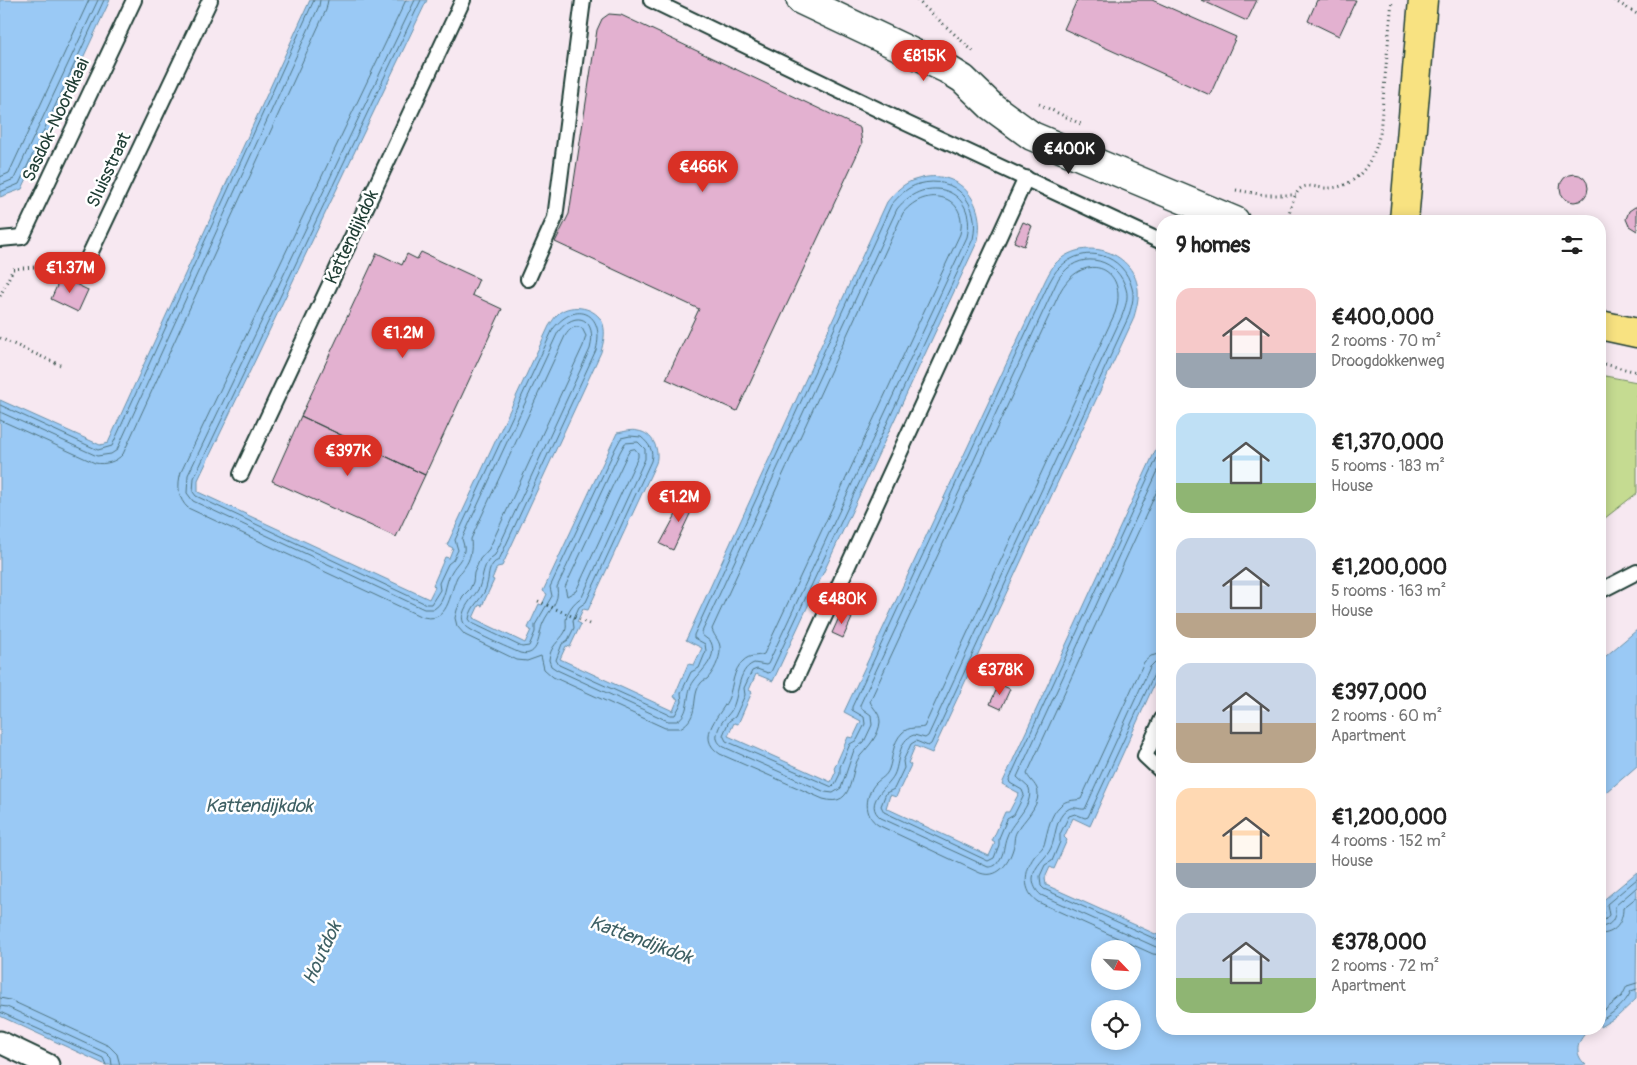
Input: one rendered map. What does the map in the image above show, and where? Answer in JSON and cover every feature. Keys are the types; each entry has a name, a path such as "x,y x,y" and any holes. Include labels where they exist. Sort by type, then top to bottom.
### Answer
{"main road":[{"path":"1405,215 1423,0"},
{"path":"1606,326 1637,333"}],"street":[{"path":"801,0 963,79 991,106 1032,136 1211,215"},
{"path":"0,1042 48,1065"}],"lane":[{"name":"Sasdok-Noordkaai","path":"0,238 22,237 134,0"},
{"name":"Sluisstraat","path":"86,262 210,0"},
{"name":"Kattendijkdok","path":"241,474 463,0"},
{"path":"528,279 555,218 583,0"},
{"path":"651,0 908,124 1156,239"},
{"path":"794,683 1026,178"},
{"path":"1606,588 1637,572"},
{"path":"1156,733 1146,756 1156,766"}],"path":[{"path":"917,0 979,56"},
{"path":"1289,215 1296,194 1301,188 1306,186 1334,188 1345,184 1356,178 1371,161 1380,133 1392,0"},
{"path":"1614,0 1637,14"},
{"path":"1038,104 1088,128"},
{"path":"1228,188 1265,195 1296,194"},
{"path":"0,296 13,269 86,262"},
{"path":"0,338 60,365"},
{"path":"1606,364 1637,372"},
{"path":"538,601 589,624"}],"green space":[{"path":"1606,376 1637,382 1637,493 1606,517"}],"water":[{"path":"0,0 110,0 22,189 0,197"},
{"name":"Kattendijkdok","path":"310,0 427,0 198,480 198,492 429,599 445,557 449,558 453,548 447,545 549,326 558,314 564,310 584,308 590,310 600,318 603,324 604,335 601,352 502,566 497,567 492,579 494,580 482,606 479,605 473,618 525,643 531,630 528,628 539,604 542,605 547,594 543,591 617,433 633,430 643,432 654,443 657,453 656,463 588,610 583,609 577,622 581,624 570,647 566,646 560,659 673,711 678,699 674,697 688,664 694,665 702,648 686,640 887,202 908,182 933,177 946,178 957,183 973,201 978,213 978,240 773,681 756,674 749,690 752,692 738,724 734,723 728,736 831,782 836,771 834,769 848,737 853,738 861,721 844,712 1047,277 1055,264 1066,255 1078,250 1104,251 1116,256 1127,264 1134,275 1138,293 1133,320 932,753 915,746 908,763 911,765 896,797 890,795 886,808 989,856 995,843 992,841 1005,812 1009,812 1019,793 1002,784 1156,449 1156,680 1090,826 1073,818 1064,837 1067,840 1054,869 1050,867 1045,878 1046,885 1156,934 1156,1035 1584,1035 1578,1046 1578,1051 1579,1056 1586,1065 106,1065 0,1016 0,400 100,445 108,443"},
{"path":"1637,630 1637,766 1606,793 1606,656"},
{"path":"1637,872 1636,999 1618,1016 1606,1023 1606,898"}],"building":[{"path":"1077,0 1152,0 1236,37 1210,95 1064,29"},
{"path":"1201,0 1257,0 1247,21"},
{"path":"1317,0 1356,0 1339,36 1308,21"},
{"path":"609,14 621,15 860,128 862,144 737,411 666,379 699,309 555,242 569,214 597,30 602,19"},
{"path":"1574,174 1584,178 1588,188 1584,198 1574,202 1564,198 1560,188 1564,178"},
{"path":"1637,207 1637,231 1629,226 1626,219 1629,211"},
{"path":"1023,222 1032,226 1024,246 1014,242"},
{"path":"421,252 479,279 472,295 502,309 425,475 301,416 377,253 402,265 407,254 417,259"},
{"path":"61,277 88,290 78,312 51,299"},
{"path":"301,416 425,475 396,537 272,481"},
{"path":"687,494 697,499 673,550 660,544"},
{"path":"841,613 852,618 843,638 832,633"},
{"path":"999,684 1010,689 1001,709 990,704"}],"water label":[{"name":"Houtdok","path":"322,953"}]}
